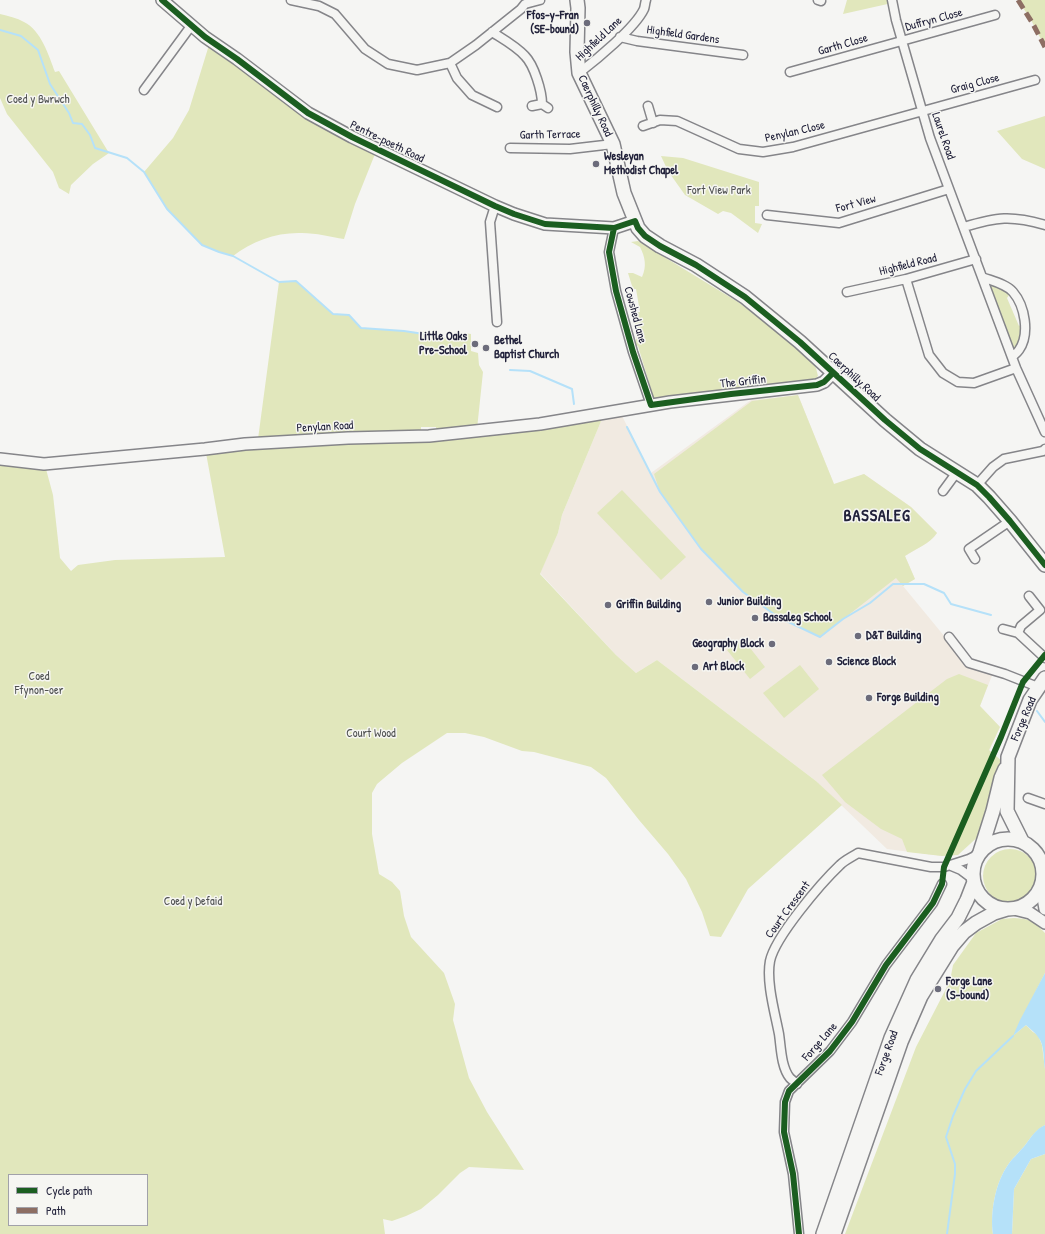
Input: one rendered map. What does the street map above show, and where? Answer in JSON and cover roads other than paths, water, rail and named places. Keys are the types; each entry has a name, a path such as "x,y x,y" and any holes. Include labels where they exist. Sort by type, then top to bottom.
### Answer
{"main road":[{"name":"Caerphilly Road","path":"577,0 577,52 579,74 613,144 624,193 638,228 645,236 655,243 696,265 745,297 800,342 885,420 920,449 977,485 1010,521 1045,565"},
{"name":"Forge Road","path":"1025,843 1007,811 1008,757 1030,700 1041,683"},
{"name":"Forge Road","path":"979,853 994,811 1001,778 1008,762"},
{"path":"1025,843 1034,850 1041,862 1043,884 1039,892 1031,901 1020,907 1010,909 1000,908 988,903 979,894 973,881 973,866 979,853 992,842 1007,838 1025,843 1045,849"},
{"name":"Forge Road","path":"822,1234 891,1038 917,980 942,939 958,918 967,900 973,881"},
{"name":"Forge Road","path":"834,1234 901,1042 921,996 952,946 964,932 994,913 1010,909"}],"street":[{"name":"Pentre-poeth Road","path":"162,0 191,26 308,113 352,137 495,206 545,224 614,228 635,221"},
{"path":"292,0 320,6 335,14 365,49 388,64 417,70 450,63 521,9 525,2 540,0"},
{"name":"Highfield Lane","path":"579,74 596,60 634,23 644,9 646,0"},
{"name":"Laurel Road","path":"892,0 902,41 930,138 1016,368 1045,432"},
{"name":"Duffryn Close","path":"902,41 995,15"},
{"path":"144,90 191,26"},
{"path":"492,32 511,44 526,57 535,75 545,106 532,106"},
{"name":"Highfield Gardens","path":"620,37 637,41 743,55"},
{"name":"Garth Close","path":"790,72 902,41"},
{"path":"450,63 457,78 472,95 497,107"},
{"name":"Graig Close","path":"922,111 1035,80"},
{"path":"648,106 653,123"},
{"name":"Penylan Close","path":"644,126 660,120 677,121 740,149 764,152 793,147 922,111"},
{"name":"Garth Terrace","path":"510,148 570,149 613,144"},
{"name":"Fort View","path":"767,215 839,223 949,189"},
{"path":"495,206 490,222 497,322"},
{"path":"964,227 993,218 1027,220 1045,225"},
{"name":"Cowshed Lane","path":"614,228 609,252 616,291 633,352 651,405"},
{"name":"Highfield Road","path":"847,292 906,279 976,259"},
{"path":"982,277 1000,284 1012,291 1021,305 1025,321 1024,334 1019,350 1012,357"},
{"path":"906,279 929,355 943,373 958,382 974,383 1016,368"},
{"name":"The Griffin","path":"651,405 731,394 817,385 824,382 833,373"},
{"name":"Penylan Road","path":"0,459 44,464 253,444 348,438 429,436 540,424 651,405"},
{"path":"1036,412 1045,414"},
{"path":"977,485 993,467 1004,459 1043,451 1045,449"},
{"path":"943,491 957,472"},
{"path":"975,559 969,549 1010,521"},
{"path":"1018,633 1021,626 1040,610 1029,596"},
{"path":"1003,629 1018,633 1045,658"},
{"path":"949,637 969,663 1041,683"},
{"path":"1028,798 1044,801"},
{"name":"Court Crescent","path":"797,1084 790,1078 784,1065 770,979 770,961 774,949 785,932 821,884 841,864 858,853 931,867 949,865 969,859 979,853"},
{"path":"949,865 961,870 973,881"},
{"name":"Forge Lane","path":"798,1234 793,1174 784,1132 785,1102 790,1091 830,1051 852,1022 886,965 932,903 942,884"},
{"path":"1043,884 1045,909"},
{"path":"1010,909 1030,913 1045,923"}],"water":[{"path":"1045,973 1045,1069 1042,1044 1036,1034 1026,1025 1013,1036"},
{"path":"1045,1125 1045,1154 1031,1159 1014,1189 1012,1234 993,1234 992,1218 994,1200 1002,1175 1010,1162 1024,1147 1034,1133"}],"waterway":[{"path":"0,30 21,36 38,50 50,84 69,113 73,123 82,124 90,135 95,148 127,158 144,172 167,209 202,245 233,256 279,282 296,281 333,314 349,315 361,328 424,334"},
{"path":"510,370 530,371 572,389 574,404"},
{"path":"627,427 660,492 701,549 743,592 778,617 820,637 843,619 870,603 893,584 924,584 944,593 951,604 991,615"},
{"path":"1037,711 1045,722"},
{"path":"947,1234 955,1164 946,1137 953,1116 965,1089 976,1071 1013,1036"}],"place":[{"name":"Ffos-y-Fran (SE-bound)","path":"587,23"},
{"name":"Wesleyan Methodist Chapel","path":"596,164"},
{"name":"Little Oaks Pre-School","path":"475,344"},
{"name":"Bethel Baptist Church","path":"486,348"},
{"name":"Junior Building","path":"709,602"},
{"name":"Griffin Building","path":"608,605"},
{"name":"Bassaleg School","path":"755,618"},
{"name":"D&T Building","path":"858,636"},
{"name":"Geography Block","path":"772,644"},
{"name":"Science Block","path":"829,662"},
{"name":"Art Block","path":"695,667"},
{"name":"Forge Building","path":"869,698"},
{"name":"Forge Lane (S-bound)","path":"938,989"}],"district":[{"name":"BASSALEG","path":"877,517"}],"park label":[{"name":"Coed y Bwrwch","path":"38,100"},
{"name":"Fort View Park","path":"719,191"},
{"name":"Coed Ffynon-oer","path":"39,684"},
{"name":"Court Wood","path":"371,734"},
{"name":"Coed y Defaid","path":"193,902"}]}
